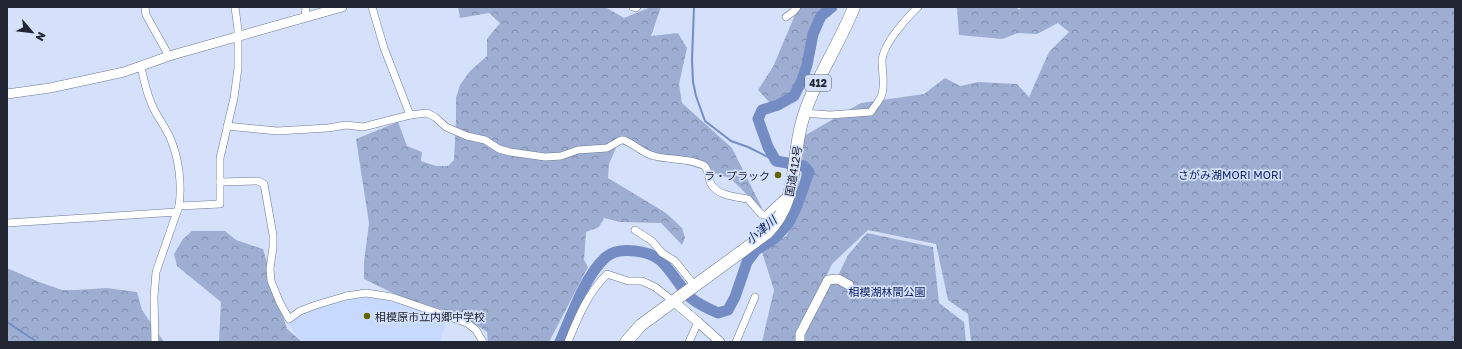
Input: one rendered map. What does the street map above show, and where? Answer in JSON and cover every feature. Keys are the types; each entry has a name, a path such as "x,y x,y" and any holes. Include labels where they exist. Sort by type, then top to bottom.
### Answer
{"highway":[{"name":"国道412号","path":"626,342 641,325 766,233 775,224 789,197 798,136 804,114 854,7"}],"street":[{"path":"145,7 146,15 169,56"},
{"path":"7,223 178,209 220,204 220,158 236,88 238,36 235,7"},
{"path":"305,17 306,7"},
{"path":"7,94 50,88 99,78 169,56 342,7"},
{"path":"372,7 387,56 410,115"},
{"path":"633,7 637,7"},
{"path":"786,17 797,7"},
{"path":"804,114 830,115 871,112 883,92 882,69 885,50 904,21 918,7"},
{"path":"141,66 151,102 155,112 171,139 175,151 180,187 178,209 156,272 154,297 155,342"},
{"path":"227,126 277,131 328,128 346,125 363,127 410,115 427,113 446,127 467,136 485,140 499,149 545,158 561,156 578,150 607,148 621,140 624,140 650,155 693,162 701,165 708,170 712,184 717,190 732,196 748,199 763,215 783,199 789,197"},
{"path":"220,182 258,181 264,184 273,235 270,269 271,282 289,319 300,311 326,302 356,294 376,294 397,298 466,323 476,330 483,342"},
{"path":"635,230 652,241 662,253 675,261 685,292 698,322 720,342"},
{"path":"568,342 581,310 601,281 608,274 628,280 642,281 655,287 685,292"},
{"path":"800,342 800,334 828,280 838,279 849,285"},
{"path":"736,342 755,297"},
{"path":"689,342 698,322"}],"shaded area":[{"name":"相模原市立内郷中学校","path":"350,296 380,298 447,319 440,342 304,342 298,337 287,321 301,314"}],"green space":[{"path":"458,7 605,7 624,18 651,7 661,7 651,36 678,33 687,48 679,84 682,103 732,148 763,210 730,178 618,143 609,164 608,178 666,213 682,228 685,238 682,245 661,223 620,222 604,218 599,227 586,232 584,260 588,267 549,342 488,342 487,332 463,316 403,298 364,279 364,262 369,223 356,139 398,122 407,146 422,152 421,161 436,166 448,166 454,160 456,98 460,85 470,71 487,56 487,39 500,23 489,13 460,18"},
{"path":"800,7 825,7 813,22 806,48 802,75 791,95 770,103 758,90 773,67 797,10"},
{"name":"さがみ湖MORI MORI","path":"957,7 1016,7 1019,10 1022,7 1455,7 1455,342 971,342 968,314 948,300 936,244 868,230 832,264 799,335 799,342 762,342 774,290 762,252 786,236 798,215 804,136 861,103 924,94 945,78 960,86 978,82 1017,84 1029,97 1049,52 1069,32 1058,23 1037,34 1018,33 1002,39 959,35"},
{"path":"192,231 225,231 236,240 263,249 287,329 302,342 219,342 221,302 177,266 174,254 183,239"},
{"name":"相模湖林間公園","path":"867,233 933,247 939,303 964,322 966,342 803,342 802,335 827,286 835,282 848,255"},
{"path":"7,268 62,290 107,288 137,292 142,310 164,342 7,342"}],"waterway":[{"path":"694,7 692,60 693,82 696,96 705,121 731,141 748,147 776,161"},
{"name":"小津川","path":"560,342 579,297 592,274 606,257 620,251 638,251 654,256 664,264 691,298 718,313 728,310 735,297 747,262 756,250 775,238 788,224 796,208 809,172 804,166 776,161 768,147 758,119 762,110 778,105 794,96 807,65 813,34 821,16 832,7"},
{"path":"7,322 37,342"}],"place":[{"name":"ラ・プラック","path":"778,175"},
{"name":"相模原市立内郷中学校","path":"367,316"}]}
